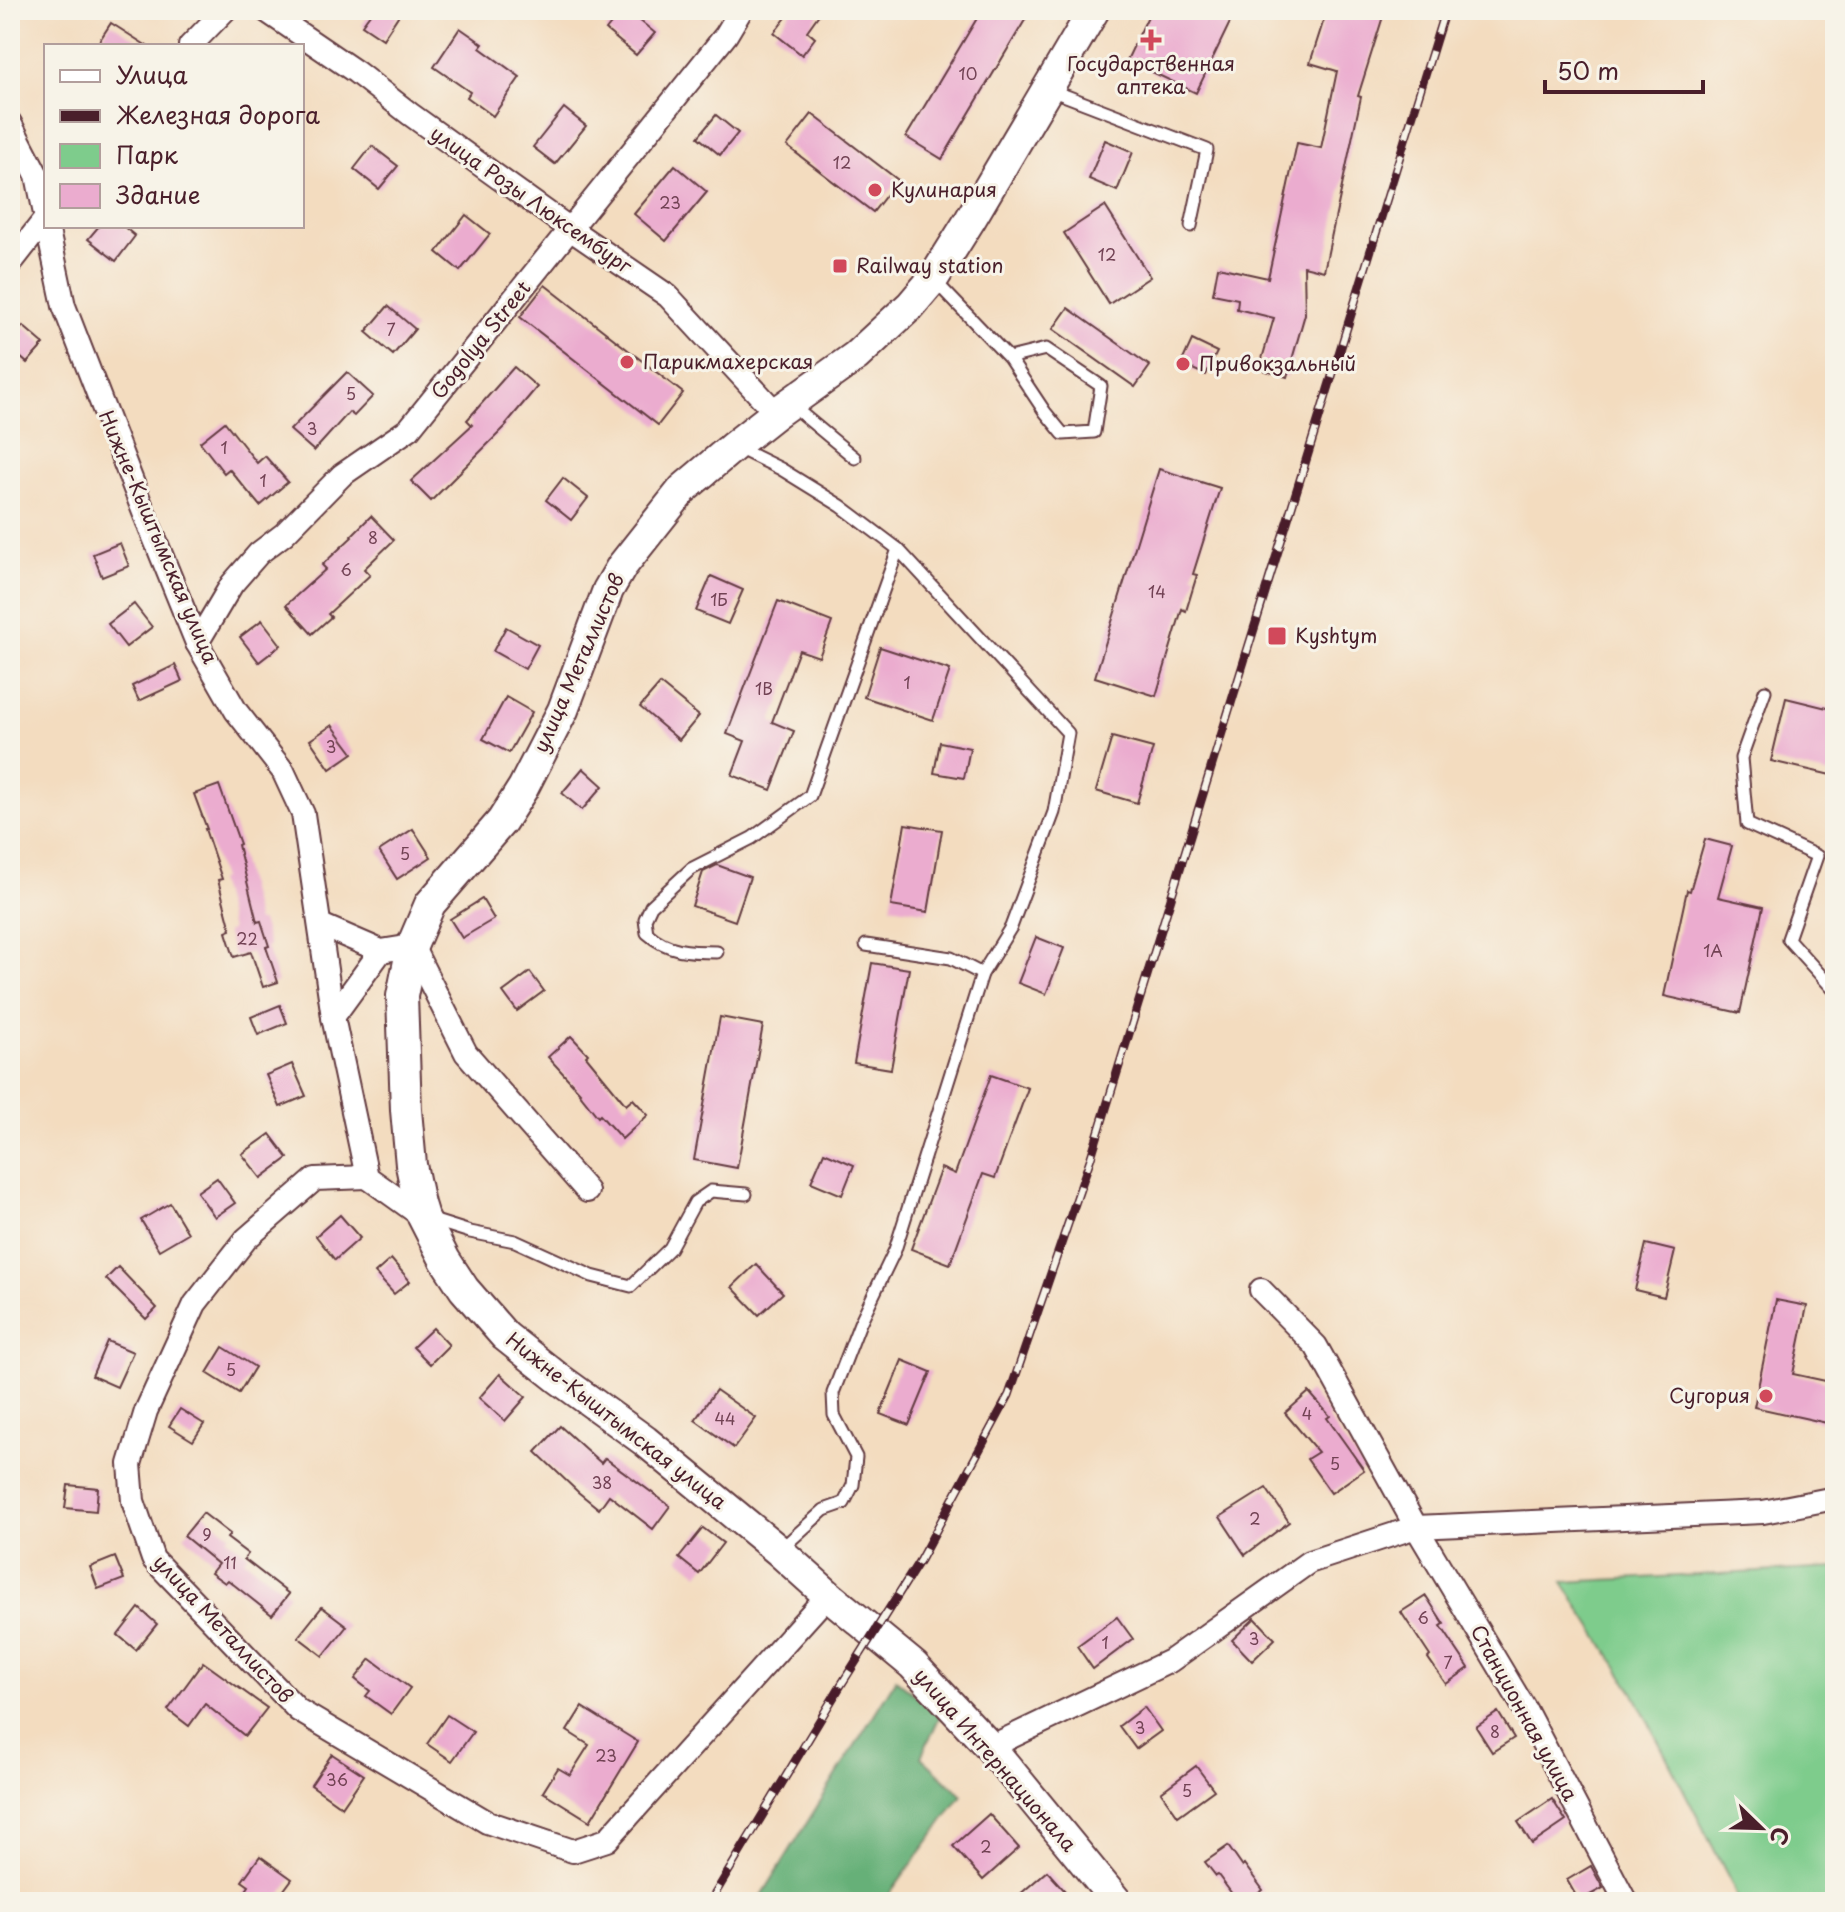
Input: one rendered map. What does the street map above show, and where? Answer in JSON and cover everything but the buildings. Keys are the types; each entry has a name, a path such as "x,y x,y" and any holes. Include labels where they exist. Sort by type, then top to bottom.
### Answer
{"main road":[{"name":"улица Металлистов","path":"423,1217 411,1165 402,996 412,946 430,904 502,821 523,788 563,710 608,590 622,566 683,489 783,408 856,356 911,305 933,279 1048,89 1085,13"},
{"name":"Нижне-Кыштымская улица","path":"423,1217 464,1289 505,1336 645,1441 828,1595"},
{"name":"улица Интернационала","path":"828,1595 913,1665 990,1747 1117,1902"}],"street":[{"path":"192,44 225,10"},
{"name":"улица Розы Люксембург","path":"265,10 668,296 783,408"},
{"name":"Gogolya Street","path":"197,643 232,584 259,553 284,534 342,475 409,429 726,35 741,10"},
{"path":"10,123 37,175 44,208"},
{"path":"10,264 44,221"},
{"name":"Нижне-Кыштымская улица","path":"47,228 64,306 197,643 236,711 283,771 303,814 333,1017 367,1177 423,1217"},
{"path":"321,925 381,951 412,946 466,1053 587,1191"},
{"path":"333,1017 381,951"},
{"name":"улица Металлистов","path":"367,1177 315,1179 246,1239 195,1304 146,1411 130,1464 133,1501 153,1559 298,1710 487,1822 573,1851 607,1840 828,1595"},
{"name":"Станционная улица","path":"1261,1290 1316,1346 1416,1527 1526,1711 1626,1902"},
{"path":"990,1747 1170,1661 1309,1562 1416,1527 1763,1512 1833,1498"}],"lane":[{"path":"1048,89 1207,150 1191,226"},
{"path":"933,279 1009,358 1063,434 1094,432 1101,386 1046,349 1009,358"},
{"path":"783,408 855,458"},
{"path":"734,446 829,498 898,549 1068,733 1054,812 1011,927 982,974 895,1250 860,1323 833,1393 834,1415 856,1457 853,1485 844,1503 824,1510 779,1551"},
{"path":"717,952 687,952 658,943 647,933 645,919 651,906 691,869 752,838 810,796 898,549"},
{"path":"1765,691 1741,758 1747,824 1817,856 1788,939 1835,991"},
{"path":"866,945 951,958 982,974"},
{"path":"423,1217 470,1232 515,1241 592,1276 631,1286 670,1248 695,1202 711,1191 746,1194"},
{"path":"1833,1498 1835,1451"}],"green space":[{"path":"1835,1568 1835,1902 1738,1902 1733,1886 1632,1690 1563,1582"},
{"path":"896,1679 940,1716 921,1757 962,1795 884,1902 758,1902"}],"railway":[{"path":"710,1902 920,1560 1009,1395 1091,1157 1445,10"}],"place":[{"name":"Государственная аптека","path":"1151,40"},
{"name":"Кулинария","path":"875,190"},
{"name":"Railway station","path":"840,266"},
{"name":"Парикмахерская","path":"627,362"},
{"name":"Привокзальный","path":"1183,364"},
{"name":"Kyshtym","path":"1277,636"},
{"name":"Сугория","path":"1766,1396"}]}
